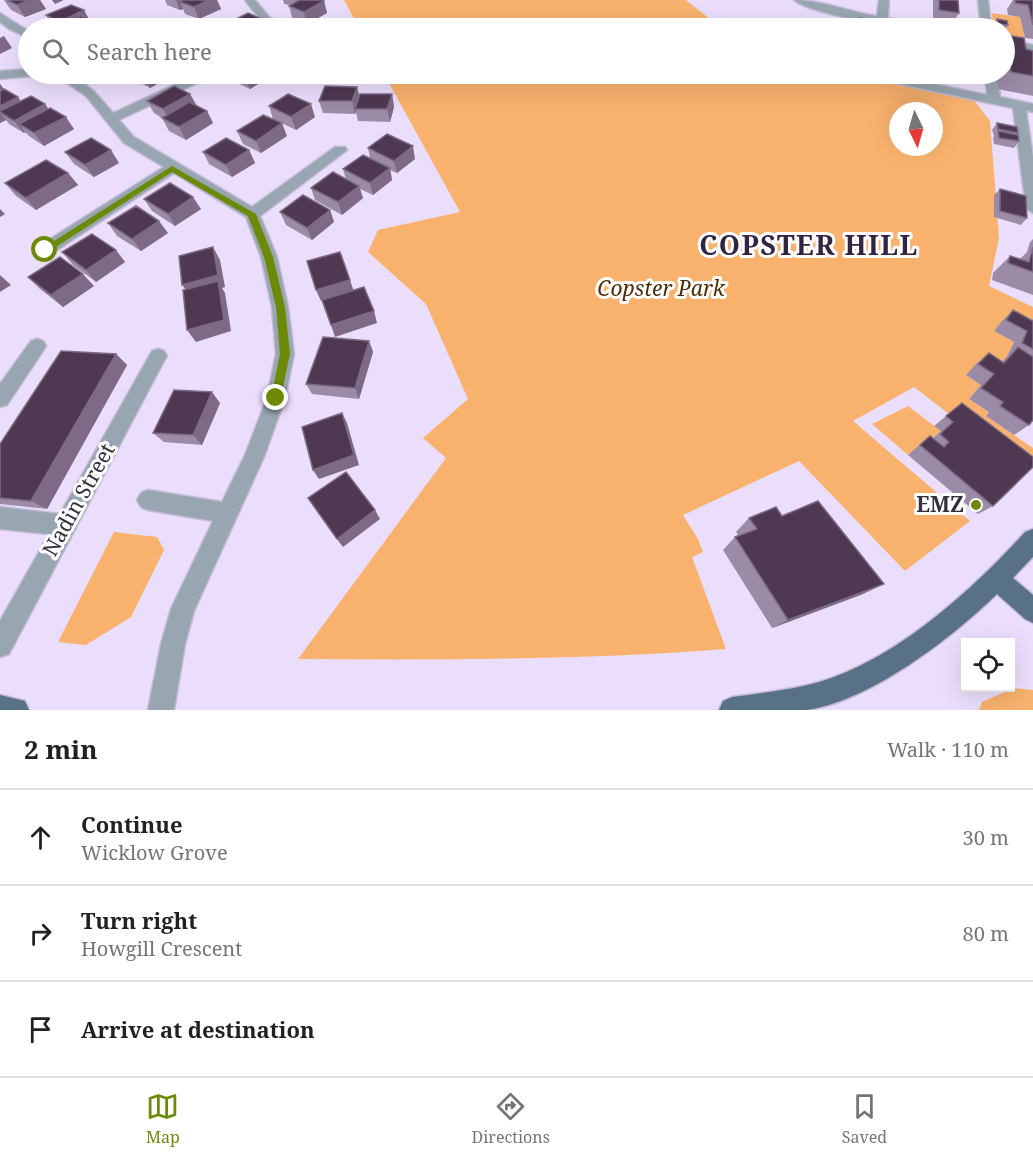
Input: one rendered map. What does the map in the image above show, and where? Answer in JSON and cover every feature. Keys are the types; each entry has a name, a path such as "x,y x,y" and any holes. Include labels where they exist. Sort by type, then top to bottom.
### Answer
{"main road":[{"path":"732,710 788,703 849,684 926,639 997,579 1033,540"},
{"path":"997,579 1033,611"},
{"path":"0,708 15,710"}],"street":[{"path":"250,0 264,18"},
{"path":"799,0 866,18"},
{"path":"882,18 884,0"},
{"path":"983,0 985,18"},
{"path":"0,16 18,30"},
{"path":"1015,45 1033,48"},
{"path":"0,75 18,73"},
{"path":"77,84 90,93 129,140 172,168 252,214 269,257 280,307 285,354 276,398 254,457 183,609 172,644 162,710"},
{"path":"111,119 185,84"},
{"path":"918,84 1026,106 1033,208"},
{"path":"993,84 994,100"},
{"path":"252,214 340,150"},
{"path":"45,250 172,168"},
{"path":"0,399 37,346"},
{"name":"Nadin Street","path":"0,645 158,356"},
{"path":"148,500 228,513"},
{"path":"0,518 65,525"}],"green space":[{"path":"344,0 686,0 708,18 354,18"},
{"path":"992,13 1020,17 1025,38 1015,36 1015,18 992,18"},
{"name":"Copster Park","path":"390,84 938,84 966,90 990,121 999,238 989,286 1033,307 1033,318 1022,333 994,331 1014,342 1008,354 1033,369 966,375 981,385 969,399 989,412 986,416 1033,448 1033,460 1023,471 914,387 853,421 970,521 905,571 799,461 683,515 703,552 692,557 726,649 566,657 298,659 446,458 423,438 468,399 426,304 368,252 378,230 460,212"},
{"path":"908,406 941,431 908,455 872,424"},
{"path":"114,532 157,537 164,550 131,617 86,645 58,642"},
{"path":"1015,688 1033,690 1033,710 979,710 982,702 1005,692 1015,692"}],"building":[{"path":"7,0 30,0 17,5"},
{"path":"209,0 194,7 180,2"},
{"path":"299,0 324,1 304,12 289,6"},
{"path":"939,0 958,0 959,13 939,10"},
{"path":"1015,0 1033,0 1033,25 1028,5 1015,3"},
{"path":"71,5 84,10 67,18 52,18 46,15"},
{"path":"248,13 260,18 238,18"},
{"path":"1015,36 1024,38 1026,49 1033,51 1033,76 1015,73"},
{"path":"174,86 190,94 163,109 147,101"},
{"path":"325,86 357,87 352,101 319,101"},
{"path":"4,89 18,97 0,106 0,91"},
{"path":"288,94 311,104 291,117 269,106"},
{"path":"360,94 392,94 387,109 355,109"},
{"path":"31,96 45,104 14,121 0,112 0,111"},
{"path":"189,102 207,111 179,127 162,118"},
{"path":"50,108 66,117 34,133 19,124"},
{"path":"263,115 282,123 256,141 237,131"},
{"path":"997,123 1017,127 1018,133 998,129"},
{"path":"998,131 1018,135 1019,141 999,138"},
{"path":"387,134 413,146 394,161 368,148"},
{"path":"91,138 111,150 85,165 65,152"},
{"path":"226,138 249,150 226,165 203,152"},
{"path":"363,155 390,168 370,183 343,169"},
{"path":"46,160 68,173 26,198 5,183"},
{"path":"333,172 359,186 338,202 311,188"},
{"path":"170,183 193,197 168,214 144,199"},
{"path":"1000,189 1026,196 1027,218 1000,211"},
{"path":"303,195 330,210 307,228 280,212"},
{"path":"136,206 159,221 132,239 108,223"},
{"path":"92,234 116,250 86,270 62,252"},
{"path":"213,247 218,275 182,285 179,256"},
{"path":"1033,247 1033,272 1008,263 1010,256 1029,262"},
{"path":"340,252 350,280 316,290 307,261"},
{"path":"60,257 83,274 51,295 28,277"},
{"path":"218,281 224,320 187,330 183,290"},
{"path":"364,287 374,311 331,325 322,300"},
{"path":"1013,310 1033,321 1033,349 1022,343 1027,331 1006,320"},
{"path":"323,337 369,341 355,388 306,384"},
{"path":"1018,347 1033,357 1033,420 1029,425 1000,406 1003,402 981,388 994,374 978,364 989,353 1004,363"},
{"path":"61,351 116,354 31,501 0,498 0,444"},
{"path":"174,390 212,392 193,435 153,433"},
{"path":"962,403 1033,457 1033,467 993,506 920,445 930,436 944,447 949,442 940,434 953,422 946,416"},
{"path":"342,413 354,455 313,470 302,427"},
{"path":"346,472 375,510 337,539 308,498"},
{"path":"818,501 884,584 788,620 735,537 757,529 749,518 776,507 782,516"}],"place":[{"name":"EMZ","path":"976,505"}],"district":[{"name":"COPSTER HILL","path":"809,246"}],"route":[{"path":"45,250 172,168 252,214 269,257 280,307 285,354 276,398"}]}
